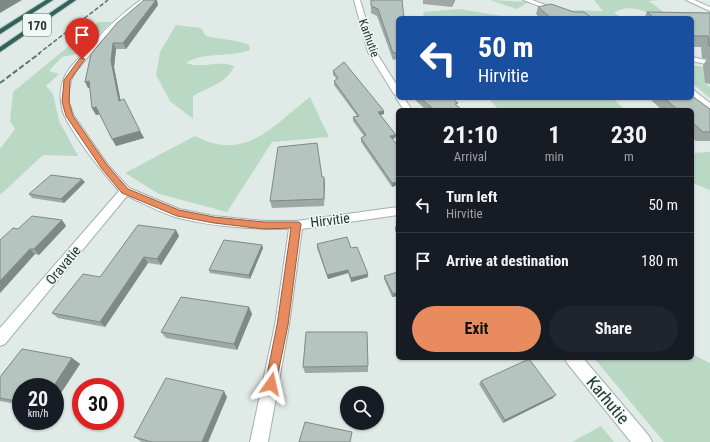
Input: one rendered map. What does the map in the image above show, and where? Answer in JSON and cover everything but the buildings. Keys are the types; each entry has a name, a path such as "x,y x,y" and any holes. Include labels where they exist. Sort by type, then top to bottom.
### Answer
{"highway":[{"name":"170","path":"0,32 50,0"},
{"name":"170","path":"0,50 73,0"}],"street":[{"name":"Hirvitie","path":"145,0 133,8 102,36 73,70 67,80 65,90 65,102 69,116 104,167 125,191 177,213 214,220 264,225 296,224 396,211"},
{"name":"Karhutie","path":"357,0 372,52 396,91"},
{"path":"526,0 572,16"},
{"path":"689,0 710,9"},
{"path":"694,60 710,63"},
{"path":"694,94 710,107"},
{"name":"Oravatie","path":"0,339 125,191"},
{"path":"259,442 282,325 296,224"},
{"name":"Karhutie","path":"575,360 643,442"}],"green space":[{"path":"490,0 528,2 517,9"},
{"path":"594,0 659,0 649,1 669,16 654,16 645,11 634,8 618,10 614,13 619,16 586,16 571,10 603,11"},
{"path":"459,9 502,16 424,16 423,12"},
{"path":"98,22 112,22 77,54 62,57 49,71 59,74 46,86 53,94 59,121 78,156 43,155 0,195 0,149 15,129 10,121 13,92"},
{"path":"176,25 201,28 206,36 244,43 249,45 250,50 234,54 201,57 186,63 192,65 228,64 234,66 231,72 222,80 193,96 193,119 170,101 156,75 160,52"},
{"path":"694,65 710,68 705,83 710,87 710,98 694,85"},
{"path":"310,97 329,137 272,142 227,212 159,194 125,173 195,136 213,143 229,145 244,143 271,129"},
{"path":"490,100 615,100 623,108 497,108"},
{"path":"710,152 710,190 694,184 694,153"},
{"path":"694,355 710,363 710,442 664,442 596,360 694,360"},
{"path":"601,426 614,442 572,442"}],"railway":[{"path":"38,54 108,0"},
{"path":"0,83 40,53"}],"route":[{"path":"82,59 67,80 65,102 69,116 104,167 125,191 177,213 214,220 264,225 296,224 282,325 271,384"}]}
